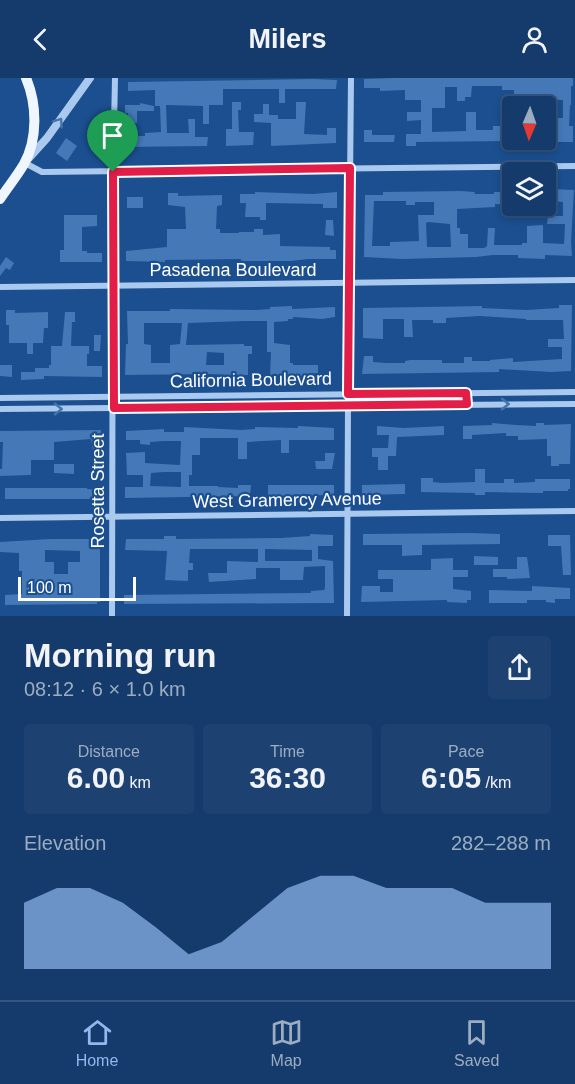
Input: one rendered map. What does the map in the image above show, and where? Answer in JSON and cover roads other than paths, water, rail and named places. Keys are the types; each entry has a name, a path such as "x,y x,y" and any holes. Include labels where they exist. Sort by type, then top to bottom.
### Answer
{"main road":[{"path":"0,199 25,163 30,151 34,106 26,78"}],"street":[{"path":"90,78 47,138 25,163 42,172 575,165"},
{"name":"Rosetta Street","path":"112,616 115,78"},
{"path":"347,616 348,406 341,402 341,398 348,394 351,78"},
{"name":"Pasadena Boulevard","path":"0,287 575,280"},
{"name":"California Boulevard","path":"0,398 575,392"},
{"path":"466,393 467,404"},
{"path":"230,396 230,407"},
{"name":"California Boulevard","path":"0,409 575,404"},
{"name":"West Gramercy Avenue","path":"0,518 575,511"}]}
